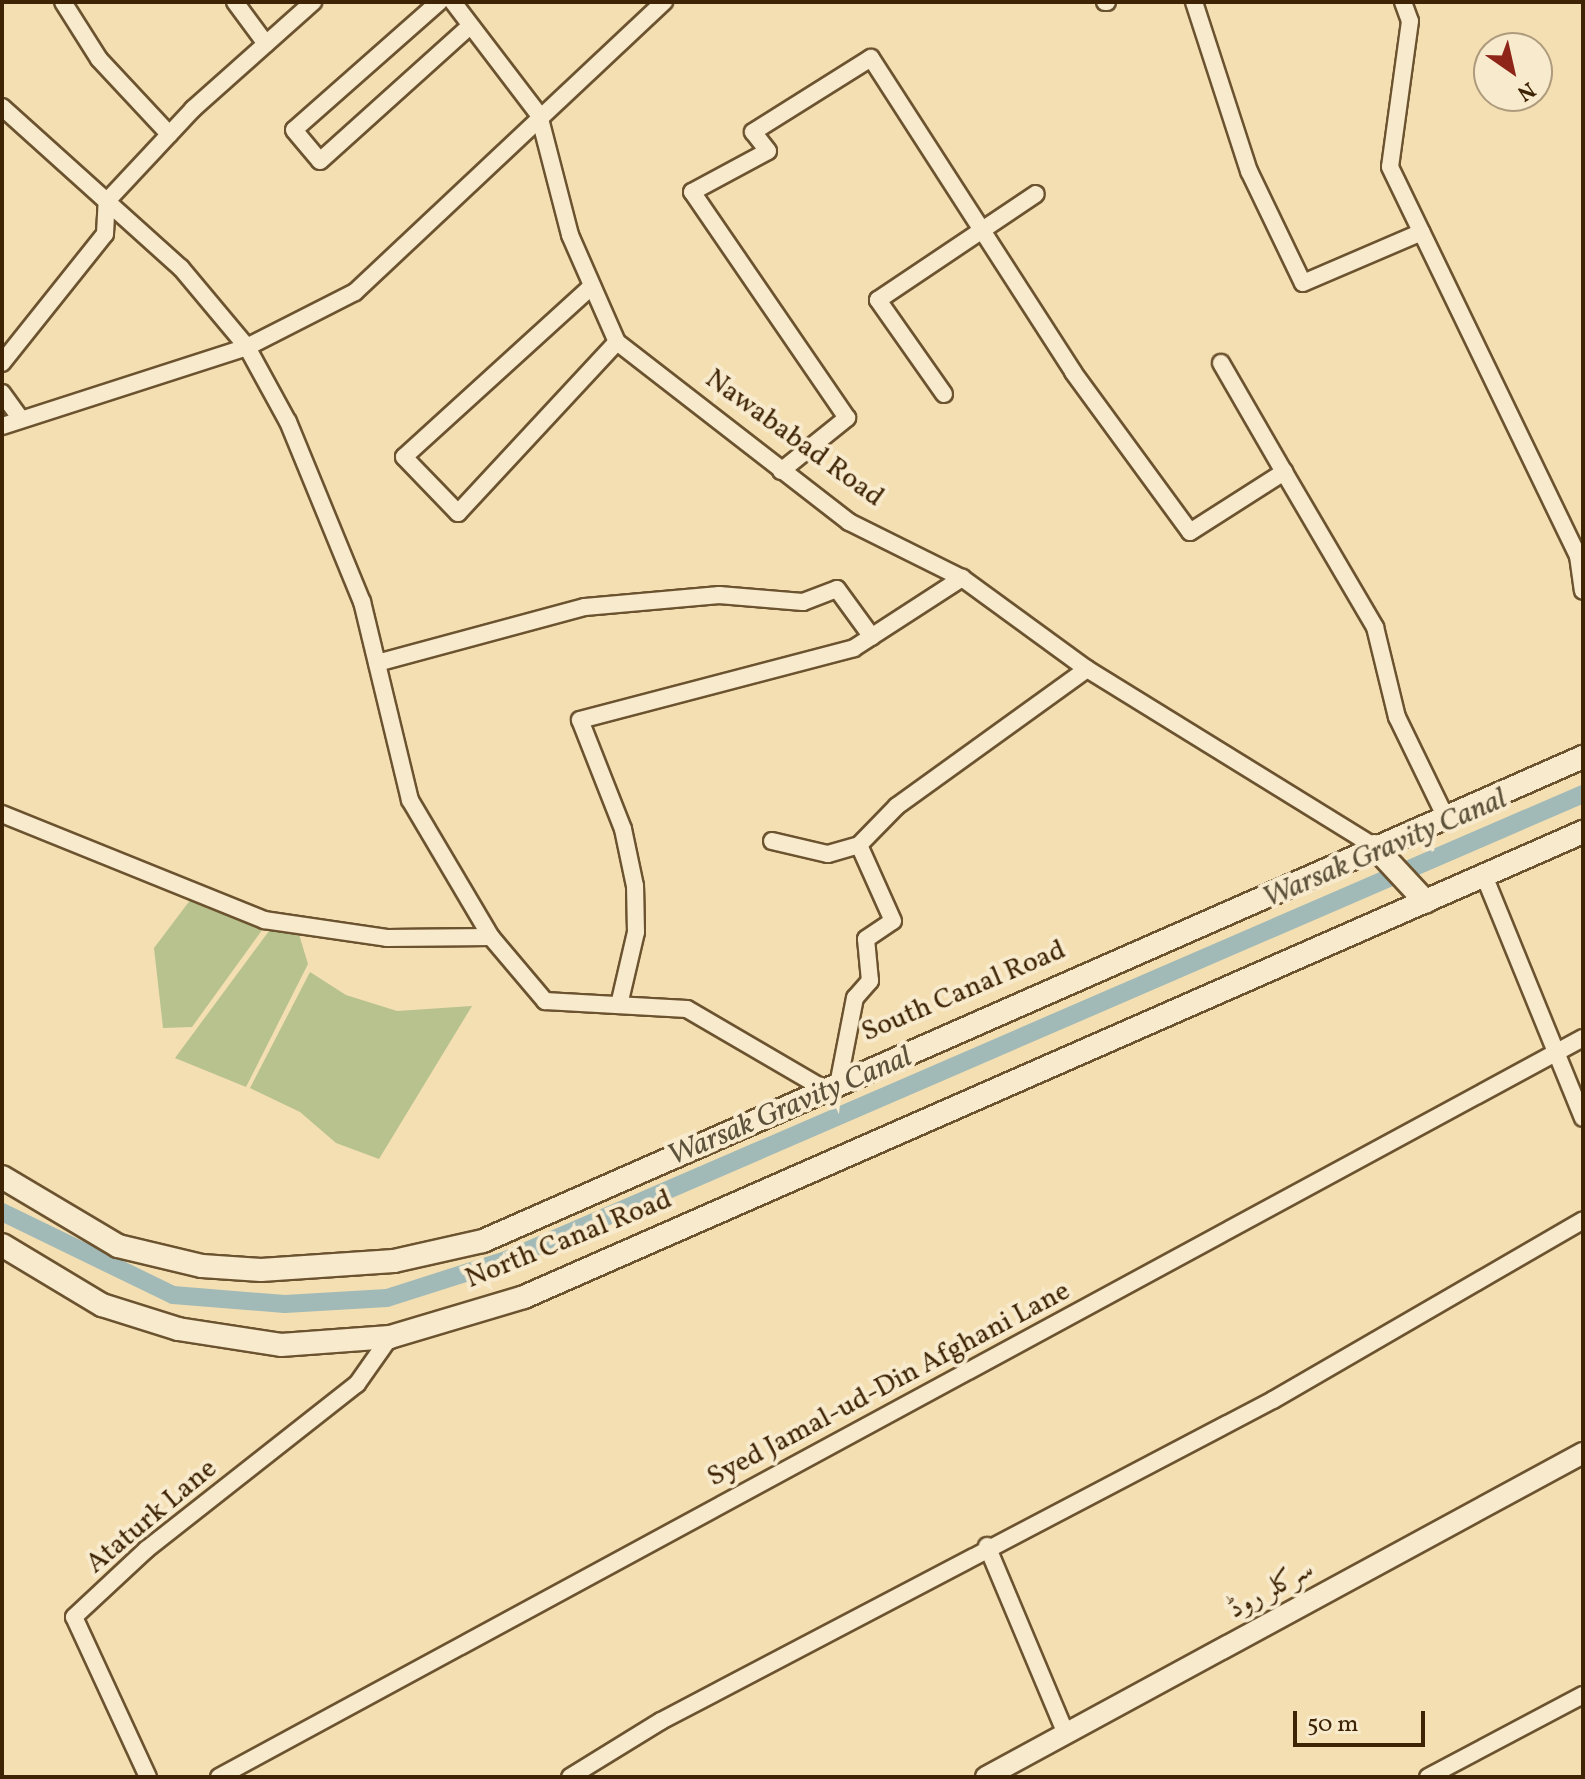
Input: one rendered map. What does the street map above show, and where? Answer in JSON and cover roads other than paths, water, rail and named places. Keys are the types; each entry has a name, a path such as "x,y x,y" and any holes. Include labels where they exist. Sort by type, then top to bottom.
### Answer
{"main road":[{"name":"South Canal Road","path":"2,1177 118,1246 202,1266 261,1270 394,1261 483,1241 831,1084 1381,851 1446,818 1583,757"},
{"name":"North Canal Road","path":"2,1245 102,1305 178,1329 281,1345 390,1337 524,1297 1485,878 1583,832"},
{"path":"1381,851 1426,902"}],"street":[{"path":"63,2 99,59 169,134"},
{"path":"235,2 266,44"},
{"path":"2,363 105,234 107,201 169,134 313,2"},
{"path":"439,2 294,130 320,161 470,26"},
{"name":"Nawababad Road","path":"453,2 539,115 570,235 617,342 849,522 962,578 1087,669 1381,851"},
{"path":"2,426 247,347 355,292 539,115 664,2"},
{"path":"1194,2 1249,171 1303,283 1422,232"},
{"path":"1403,2 1410,21 1390,167 1578,556 1583,591"},
{"path":"781,471 847,418 692,192 768,151 753,132 871,58 1073,372 1190,532 1284,472"},
{"path":"2,107 181,268 247,347 305,464 362,602 410,800 491,937 545,1001 687,1009 831,1084 855,998 870,981 866,939 893,921 859,845"},
{"path":"944,394 878,300 1036,194"},
{"path":"592,286 404,457 458,513 617,342"},
{"path":"1221,363 1375,627 1397,717 1446,818"},
{"path":"2,393 21,419"},
{"path":"619,1005 636,932 635,886 623,829 580,720 854,648 962,578"},
{"path":"377,663 585,607 719,595 803,602 837,589 872,637"},
{"path":"772,841 828,854 859,845 897,806 1087,669"},
{"path":"2,814 264,920 387,938 491,937"},
{"path":"1485,878 1583,1118"},
{"name":"Syed Jamal-ud-Din Afghani Lane","path":"219,1777 1583,1038"},
{"path":"570,1777 987,1546 1273,1400 1583,1220"},
{"name":"Ataturk Lane","path":"148,1777 74,1617 147,1549 357,1384 390,1337"},
{"name":"سرکلر روڈ","path":"986,1777 1583,1453"},
{"path":"987,1546 1066,1734"},
{"path":"1428,1777 1583,1695"}],"waterway":[{"name":"Warsak Gravity Canal","path":"2,1212 173,1295 285,1304 387,1298 506,1260 1583,794"}]}
